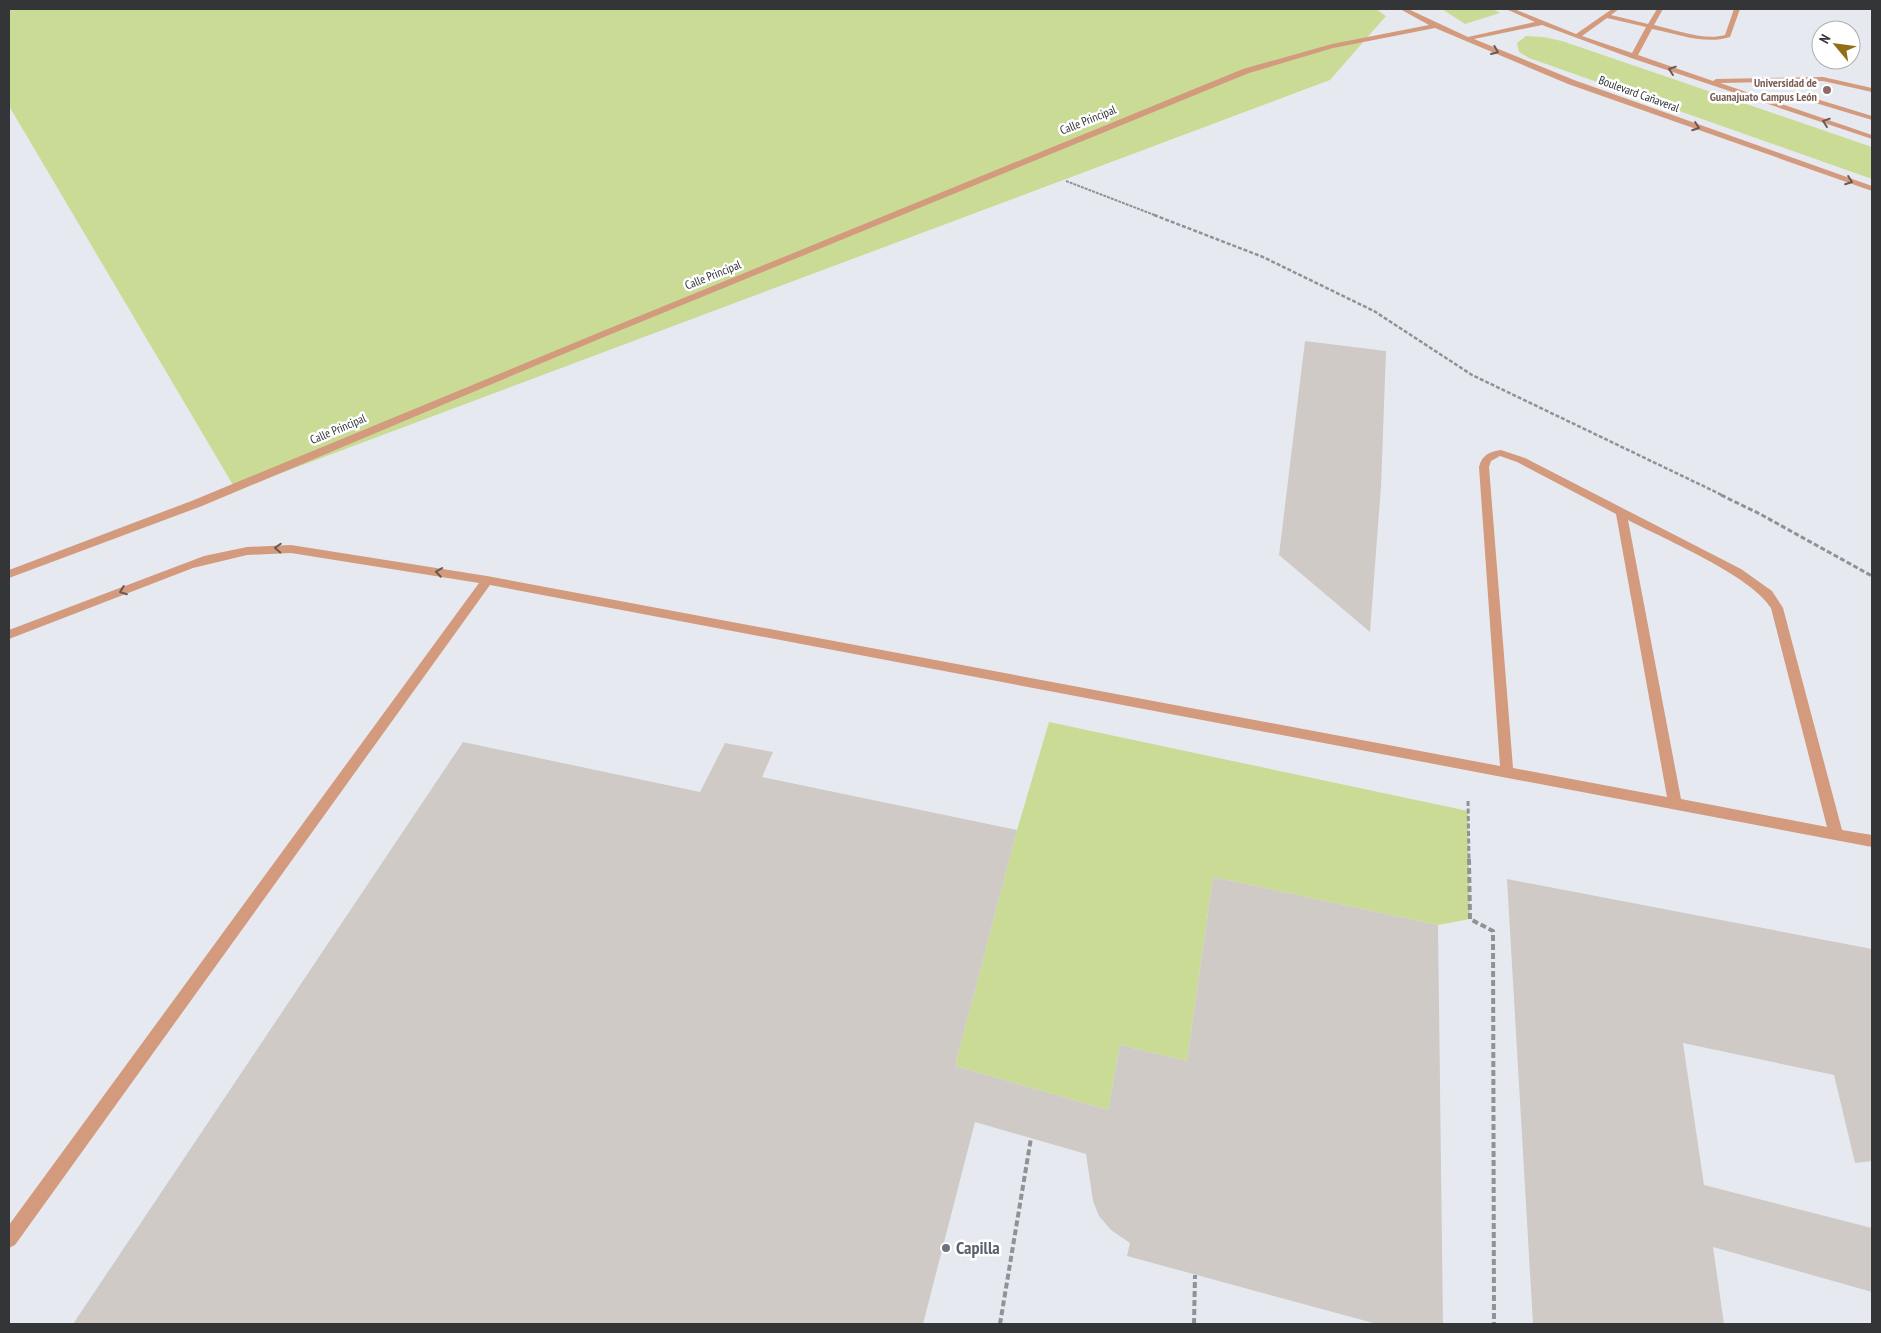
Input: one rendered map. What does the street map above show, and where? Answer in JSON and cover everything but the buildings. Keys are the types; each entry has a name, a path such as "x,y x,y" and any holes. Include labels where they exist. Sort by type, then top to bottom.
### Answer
{"street":[{"name":"Boulevard Cañaveral","path":"1403,9 1436,26 1571,82 1872,189"},
{"path":"1509,9 1577,37 1872,137"},
{"path":"1577,37 1616,9"},
{"path":"1633,56 1660,9"},
{"path":"1605,16 1704,38 1724,38 1728,36 1737,9"},
{"path":"1468,39 1540,23"},
{"name":"Calle Principal","path":"9,574 198,503 1229,78 1287,58 1364,38 1436,26"},
{"path":"1707,81 1823,79 1872,90"},
{"path":"1744,94 1810,99 1872,118"},
{"path":"1507,771 1484,467 1486,460 1492,455 1500,453 1512,456 1737,572 1768,594 1777,608 1836,833"},
{"path":"1621,511 1675,804"},
{"path":"9,635 200,561 238,550 264,548 291,549 487,580 829,646 1507,771 1872,841"},
{"path":"9,1239 487,580"}],"path":[{"path":"1020,163 1263,257 1374,311 1472,375 1760,514 1872,576"},
{"path":"1462,763 1468,798 1470,919 1493,931 1494,1324"},
{"path":"1000,1324 1031,1138"},
{"path":"1194,1324 1195,1275"}],"green space":[{"path":"9,9 1376,9 1386,16 1330,80 236,490 9,106"},
{"path":"1442,9 1493,9 1500,13 1465,24"},
{"path":"1526,36 1562,41 1872,147 1872,179 1529,58 1519,52 1517,43"},
{"path":"1049,722 1468,811 1470,919 1438,925 1213,877 1187,1061 1120,1045 1108,1110 955,1066 1017,830"}],"place":[{"name":"Universidad de Guanajuato Campus León","path":"1827,90"},
{"name":"Capilla","path":"946,1248"}]}
